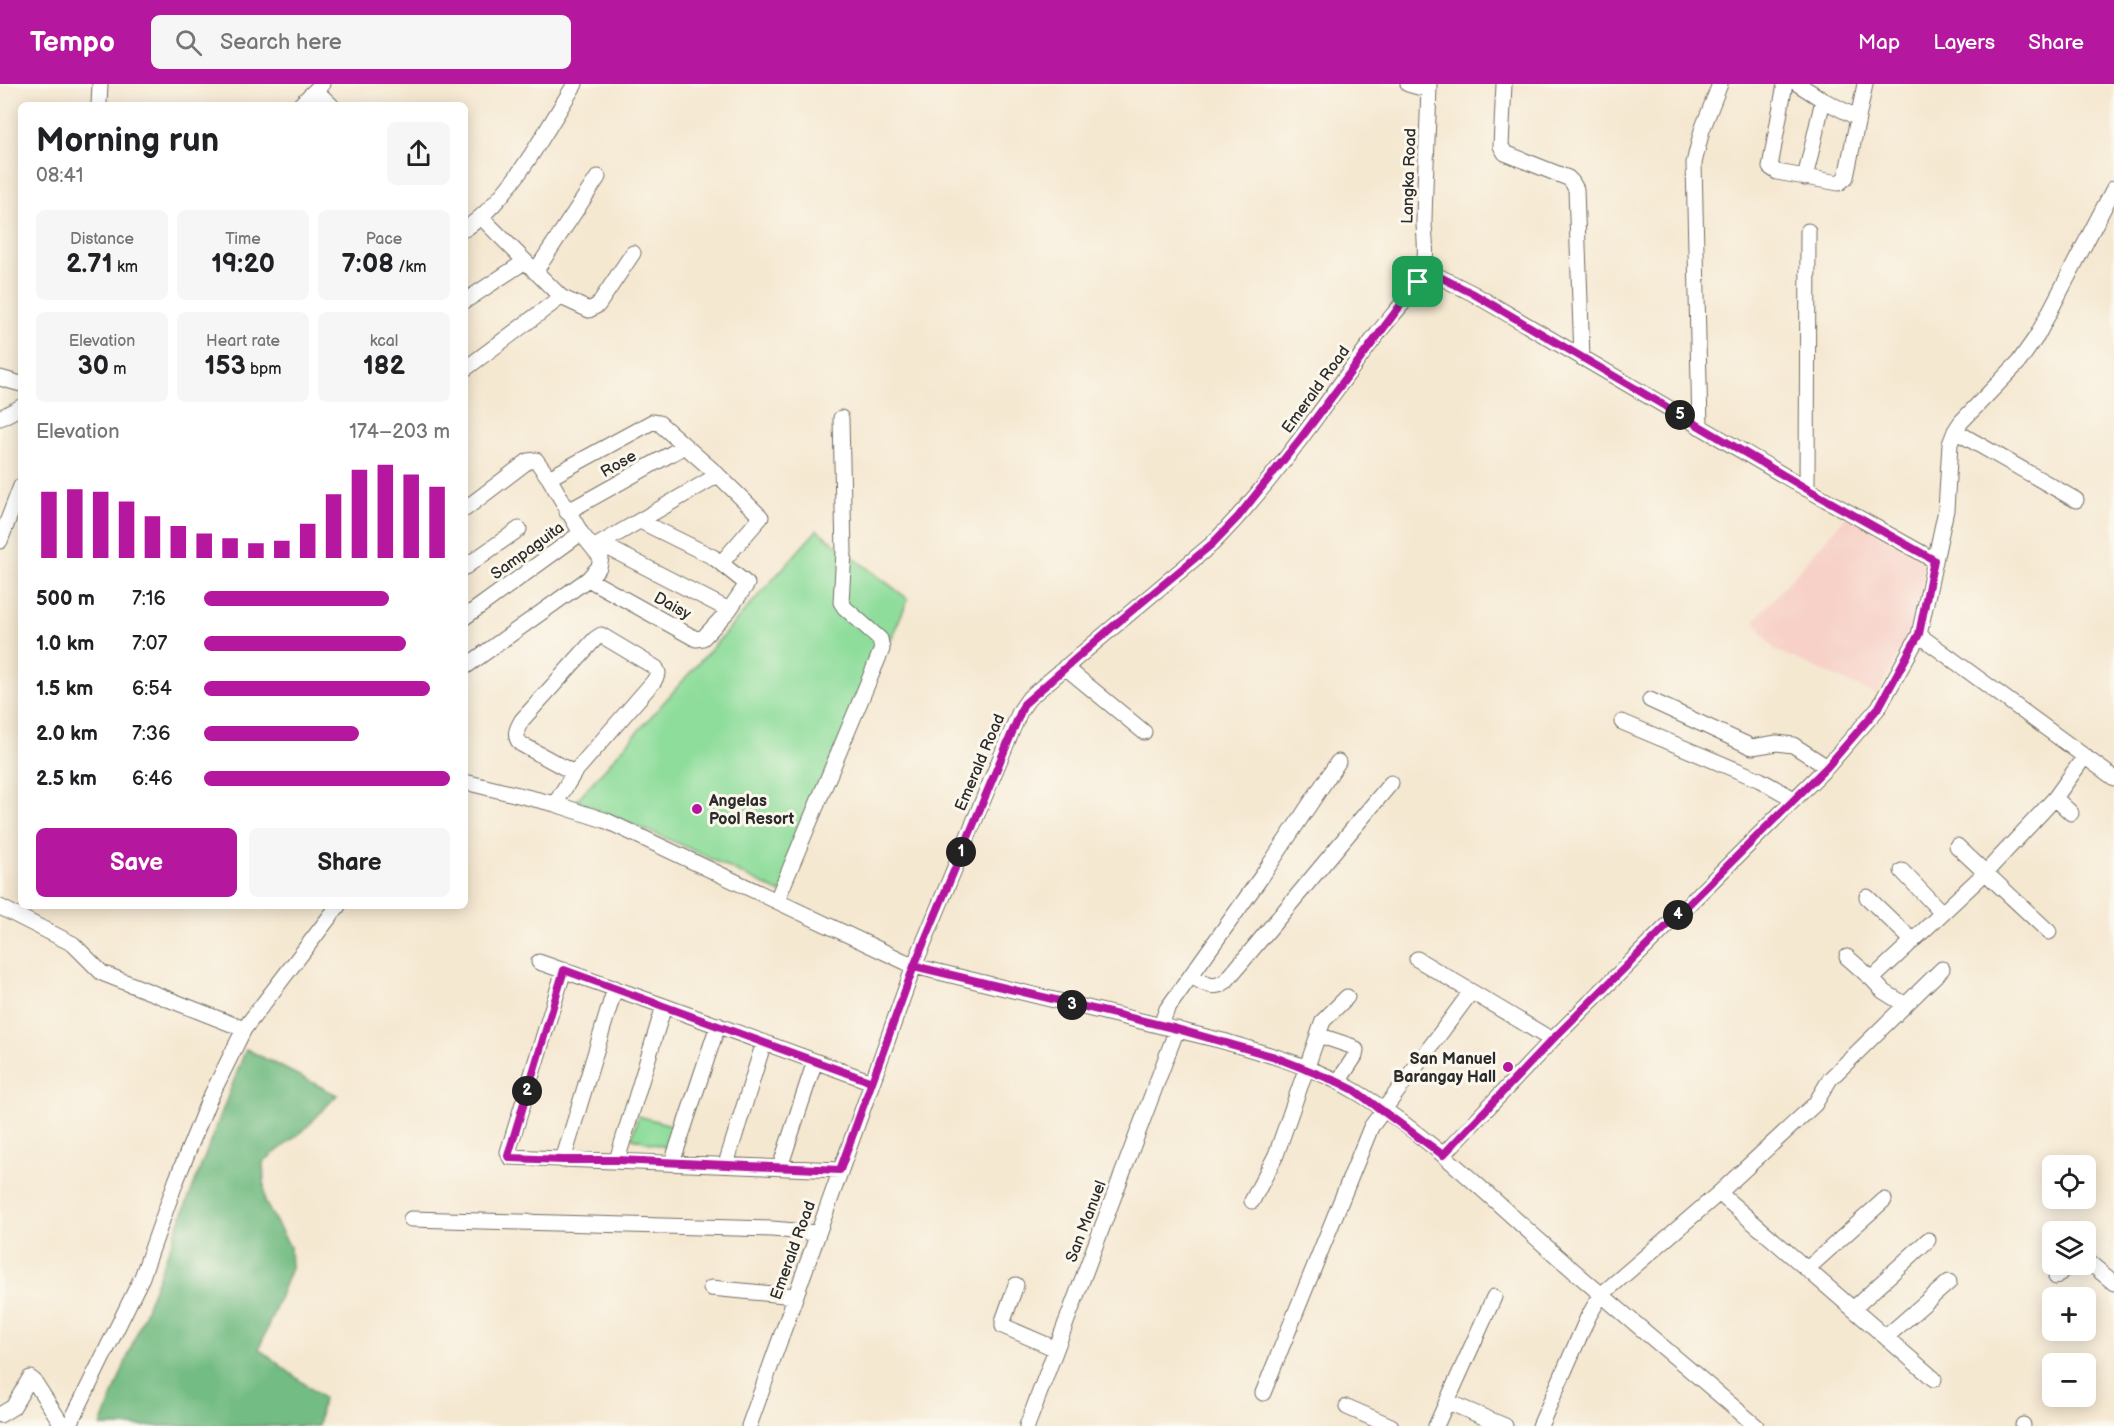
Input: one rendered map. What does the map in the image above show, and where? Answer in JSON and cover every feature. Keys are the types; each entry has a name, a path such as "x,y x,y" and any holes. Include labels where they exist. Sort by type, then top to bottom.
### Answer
{"street":[{"path":"99,102 100,84"},
{"path":"468,227 482,218 523,168 575,84"},
{"path":"1408,84 1429,87"},
{"path":"1504,84 1502,146 1505,153 1568,178 1576,189 1582,358"},
{"path":"1700,427 1693,171 1702,130 1720,84"},
{"path":"1785,84 1770,167 1777,172 1839,183 1844,180 1864,85"},
{"path":"1798,84 1858,118"},
{"path":"303,102 319,87 329,102"},
{"name":"Langka Road","path":"1424,269 1429,87"},
{"path":"1805,178 1823,100"},
{"path":"468,299 530,267 598,177"},
{"path":"1443,1155 1552,1040 1827,767 1879,707 1919,634 1946,510 1949,458 1955,431 2028,350 2114,188"},
{"path":"482,218 561,297 583,308 593,309 633,253"},
{"path":"1807,489 1808,231"},
{"path":"1424,269 1472,293 1807,489 1934,560"},
{"name":"Emerald Road","path":"749,1426 914,966 1020,711 1029,698 1212,544 1238,517 1301,438 1418,282 1424,269"},
{"path":"468,367 561,297"},
{"path":"0,378 18,383"},
{"path":"0,418 18,409"},
{"path":"777,900 882,649 880,639 844,608 841,602 844,552 841,418"},
{"path":"549,478 656,421 718,475 761,517 722,562"},
{"path":"1955,431 2076,500"},
{"name":"Rose","path":"567,512 685,446"},
{"path":"468,507 531,460 536,460 581,533 597,546 729,610"},
{"path":"597,546 718,475"},
{"path":"0,541 18,494"},
{"name":"Daisy","path":"588,579 700,640 729,610 747,584 722,562 640,521"},
{"path":"468,565 519,529"},
{"name":"Sampaguita","path":"468,615 581,533"},
{"path":"468,665 588,579 602,560 597,546"},
{"path":"1919,634 2114,778"},
{"path":"555,804 574,773 654,681 658,673 656,668 601,635 522,720 516,732 516,737 521,744 574,773"},
{"path":"1065,667 1144,732"},
{"path":"1650,700 1752,747 1777,743 1793,745 1827,767"},
{"path":"1622,722 1760,780 1794,799"},
{"path":"1872,979 1986,872 2055,798 2085,756"},
{"path":"1161,1025 1167,1009 1275,857 1338,762"},
{"path":"468,783 555,804 617,826 914,966 1248,1048 1338,1082 1382,1109 1443,1155 1756,1426"},
{"path":"1191,975 1211,986 1221,985 1226,981 1390,783"},
{"path":"2055,798 2071,813"},
{"path":"1957,846 2049,932"},
{"path":"1902,871 1942,913"},
{"path":"1867,897 1913,941"},
{"path":"0,907 73,944 94,966 109,976 244,1029"},
{"path":"69,1426 142,1277 176,1181 208,1102 244,1029 336,909"},
{"path":"1847,957 1883,992 1904,1004"},
{"path":"1418,959 1552,1040"},
{"path":"539,962 872,1082"},
{"path":"1540,1426 1588,1317 1602,1295 1719,1194 1815,1104 1830,1079 1942,969"},
{"path":"564,970 508,1154 511,1158 617,1160 840,1170"},
{"path":"563,1160 615,988"},
{"path":"1263,1393 1366,1137 1382,1109 1471,992"},
{"path":"1252,1201 1276,1155 1318,1035 1327,1016 1347,997"},
{"path":"617,1160 664,1006"},
{"path":"672,1163 718,1025"},
{"name":"San Manuel","path":"1027,1426 1177,1029"},
{"path":"1318,1035 1351,1046 1356,1050 1355,1056 1338,1082"},
{"path":"726,1164 764,1042"},
{"path":"780,1167 815,1061"},
{"path":"1719,1194 1934,1379"},
{"path":"1807,1269 1884,1200"},
{"path":"411,1219 772,1229 818,1233"},
{"path":"1853,1309 1928,1240"},
{"path":"2096,1267 2114,1283"},
{"path":"1886,1337 1948,1282"},
{"path":"1016,1285 1003,1326 1056,1349"},
{"path":"711,1288 795,1296"},
{"path":"1436,1426 1494,1298"},
{"path":"0,1415 14,1407 30,1378 63,1426"},
{"path":"1448,1402 1505,1426"},
{"path":"1347,1407 1391,1426"}],"shaded area":[{"path":"1847,515 1929,564 1909,634 1877,695 1775,650 1754,621"}],"green space":[{"path":"817,530 908,599 781,893 682,845 576,801"},
{"path":"246,1049 337,1095 303,1131 263,1162 265,1202 290,1247 291,1268 259,1349 323,1398 318,1426 101,1426"},
{"path":"638,1116 679,1127 673,1149 632,1138"}],"place":[{"name":"Angelas Pool Resort","path":"697,809"},
{"name":"San Manuel Barangay Hall","path":"1508,1067"}],"route":[{"path":"1418,282 1301,438 1238,517 1212,544 1024,704 914,966 872,1082 840,1170 617,1160 511,1158 508,1156 564,970 872,1082 893,1024 914,966 1177,1029 1272,1056 1354,1090 1443,1155 1552,1040 1827,767 1867,722 1890,690 1919,634 1934,560 1807,489 1472,293 1424,269 1418,282"}]}
